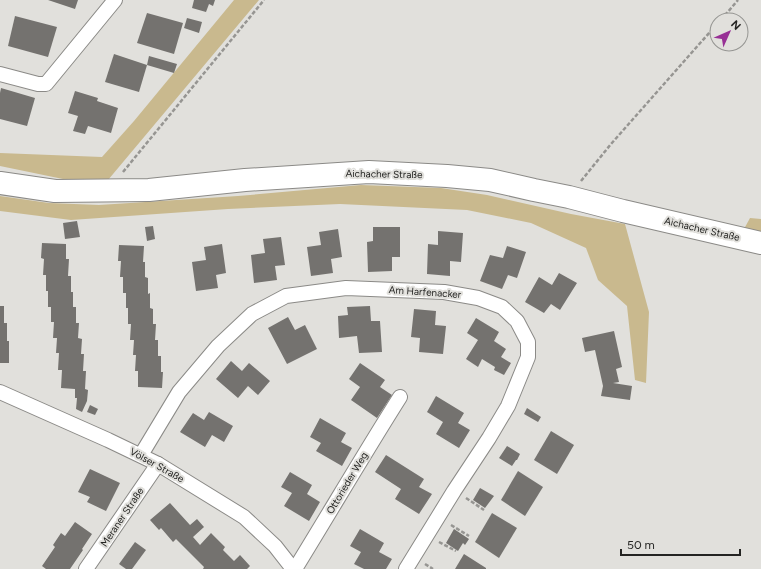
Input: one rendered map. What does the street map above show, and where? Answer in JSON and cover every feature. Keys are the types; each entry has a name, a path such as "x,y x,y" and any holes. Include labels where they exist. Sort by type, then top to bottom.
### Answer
{"main road":[{"name":"Aichacher Straße","path":"0,182 55,191 149,190 245,180 369,172 448,176 490,180 569,197 630,213 761,243"}],"street":[{"path":"0,74 38,84 46,84 115,0"},
{"name":"Am Harfenacker","path":"141,455 179,392 218,346 252,314 286,296 346,288 444,292 478,298 502,307 517,320 528,342 528,357 508,406 406,569"},
{"name":"Völser Straße","path":"0,392 158,464 244,517 275,546 294,569"},
{"name":"Ottorieder Weg","path":"294,569 400,397"},
{"name":"Meraner Straße","path":"86,569 158,464"}],"path":[{"path":"107,190 264,0"},
{"path":"728,12 738,0"},
{"path":"569,197 589,170 709,33"},
{"path":"454,491 484,510"},
{"path":"439,517 469,536"},
{"path":"427,535 456,551"}],"shaded area":[{"path":"234,0 259,0 108,180 63,179 0,166 0,153 102,157 134,121"},
{"path":"361,185 441,188 487,195 571,214 625,224 649,312 646,383 635,380 627,306 598,280 586,248 531,223 467,210 340,204 228,209 71,220 0,211 0,196 49,203 99,205 238,196"},
{"path":"750,218 761,219 761,233 744,229"}],"building":[{"path":"48,0 78,0 75,9"},
{"path":"194,0 215,0 213,6 209,4 206,12 192,8"},
{"path":"147,13 183,23 174,54 137,43"},
{"path":"15,16 57,27 48,57 8,46"},
{"path":"187,18 202,22 199,33 184,28"},
{"path":"114,54 147,65 139,92 105,82"},
{"path":"149,56 177,64 174,73 147,65"},
{"path":"1,88 35,98 27,126 0,119"},
{"path":"75,91 98,98 97,101 118,108 111,133 88,126 85,134 73,131 78,116 68,113"},
{"path":"77,221 80,237 65,239 63,223"},
{"path":"153,226 155,239 147,241 145,227"},
{"path":"373,227 400,227 400,257 392,257 392,271 368,272 367,242 373,241"},
{"path":"338,229 342,257 331,259 333,273 311,276 307,247 321,245 319,232"},
{"path":"438,231 463,233 461,262 450,261 450,276 427,274 428,244 438,245"},
{"path":"281,237 285,265 275,266 277,280 254,283 251,255 265,253 263,239"},
{"path":"42,243 66,244 66,259 69,259 68,276 71,276 71,292 73,292 73,307 76,307 76,323 79,323 78,338 82,339 81,354 84,354 83,371 86,371 85,389 88,390 87,401 82,412 76,409 77,398 75,398 75,389 61,388 62,370 58,370 59,353 56,353 57,338 53,338 54,322 51,322 51,307 48,307 46,275 43,275 44,259 41,258"},
{"path":"222,244 226,273 216,275 218,288 196,291 192,262 206,260 204,247"},
{"path":"119,245 144,246 143,262 145,262 145,277 148,278 148,294 150,293 150,308 153,309 153,324 156,324 155,340 158,340 158,356 161,356 161,372 163,372 162,388 138,387 138,371 135,371 136,355 133,355 134,340 130,340 131,324 128,324 126,293 123,293 123,277 120,277 121,261 118,261"},
{"path":"507,246 526,252 517,278 508,275 502,289 480,281 490,255 503,258"},
{"path":"559,273 577,283 560,310 551,304 544,313 525,302 539,277 552,285"},
{"path":"0,306 4,306 4,323 7,323 9,363 0,363"},
{"path":"370,306 371,321 380,321 382,352 359,353 357,336 339,338 338,316 348,315 347,307"},
{"path":"414,309 436,311 435,325 446,326 443,354 419,352 420,338 411,337"},
{"path":"288,317 295,330 305,325 317,349 287,364 268,328"},
{"path":"476,318 499,332 494,341 506,349 501,357 511,363 504,375 494,370 495,367 482,359 478,367 466,359 478,340 467,333"},
{"path":"614,331 622,367 616,369 619,382 613,383 632,386 630,400 601,396 603,386 595,350 585,352 582,338"},
{"path":"231,361 242,371 249,363 270,381 258,395 248,386 238,398 216,379"},
{"path":"360,363 385,380 380,387 392,395 377,418 351,400 360,387 349,379"},
{"path":"436,396 464,413 458,423 470,430 459,448 436,434 443,422 427,412"},
{"path":"90,405 98,409 95,415 87,412"},
{"path":"527,408 541,417 538,422 524,414"},
{"path":"209,412 233,426 224,442 212,435 205,447 180,432 193,413 204,420"},
{"path":"320,418 346,433 341,442 352,448 342,466 316,451 321,443 310,437"},
{"path":"551,431 574,445 557,474 534,460"},
{"path":"507,446 520,454 512,466 499,458"},
{"path":"386,455 424,479 419,487 432,494 419,514 395,499 401,489 375,472"},
{"path":"90,469 120,483 106,511 87,502 90,497 78,492"},
{"path":"518,471 543,487 525,516 501,500"},
{"path":"290,472 312,485 307,494 320,502 309,521 284,506 292,493 281,487"},
{"path":"480,488 494,496 485,508 473,500"},
{"path":"170,503 190,525 197,519 204,527 193,537 200,545 211,533 225,547 223,550 234,561 240,555 250,566 247,569 203,569 204,567 176,539 173,542 161,528 159,530 150,520"},
{"path":"492,513 517,528 499,558 475,542"},
{"path":"75,522 92,534 82,549 83,550 70,569 46,569 42,566 55,547 53,545 61,533 65,536"},
{"path":"360,529 384,543 379,552 392,559 386,569 364,569 354,564 361,552 350,546"},
{"path":"454,529 469,539 465,545 463,543 458,551 446,543"},
{"path":"135,542 146,550 132,569 126,569 119,564"},
{"path":"464,554 486,568 486,569 455,569"}]}
